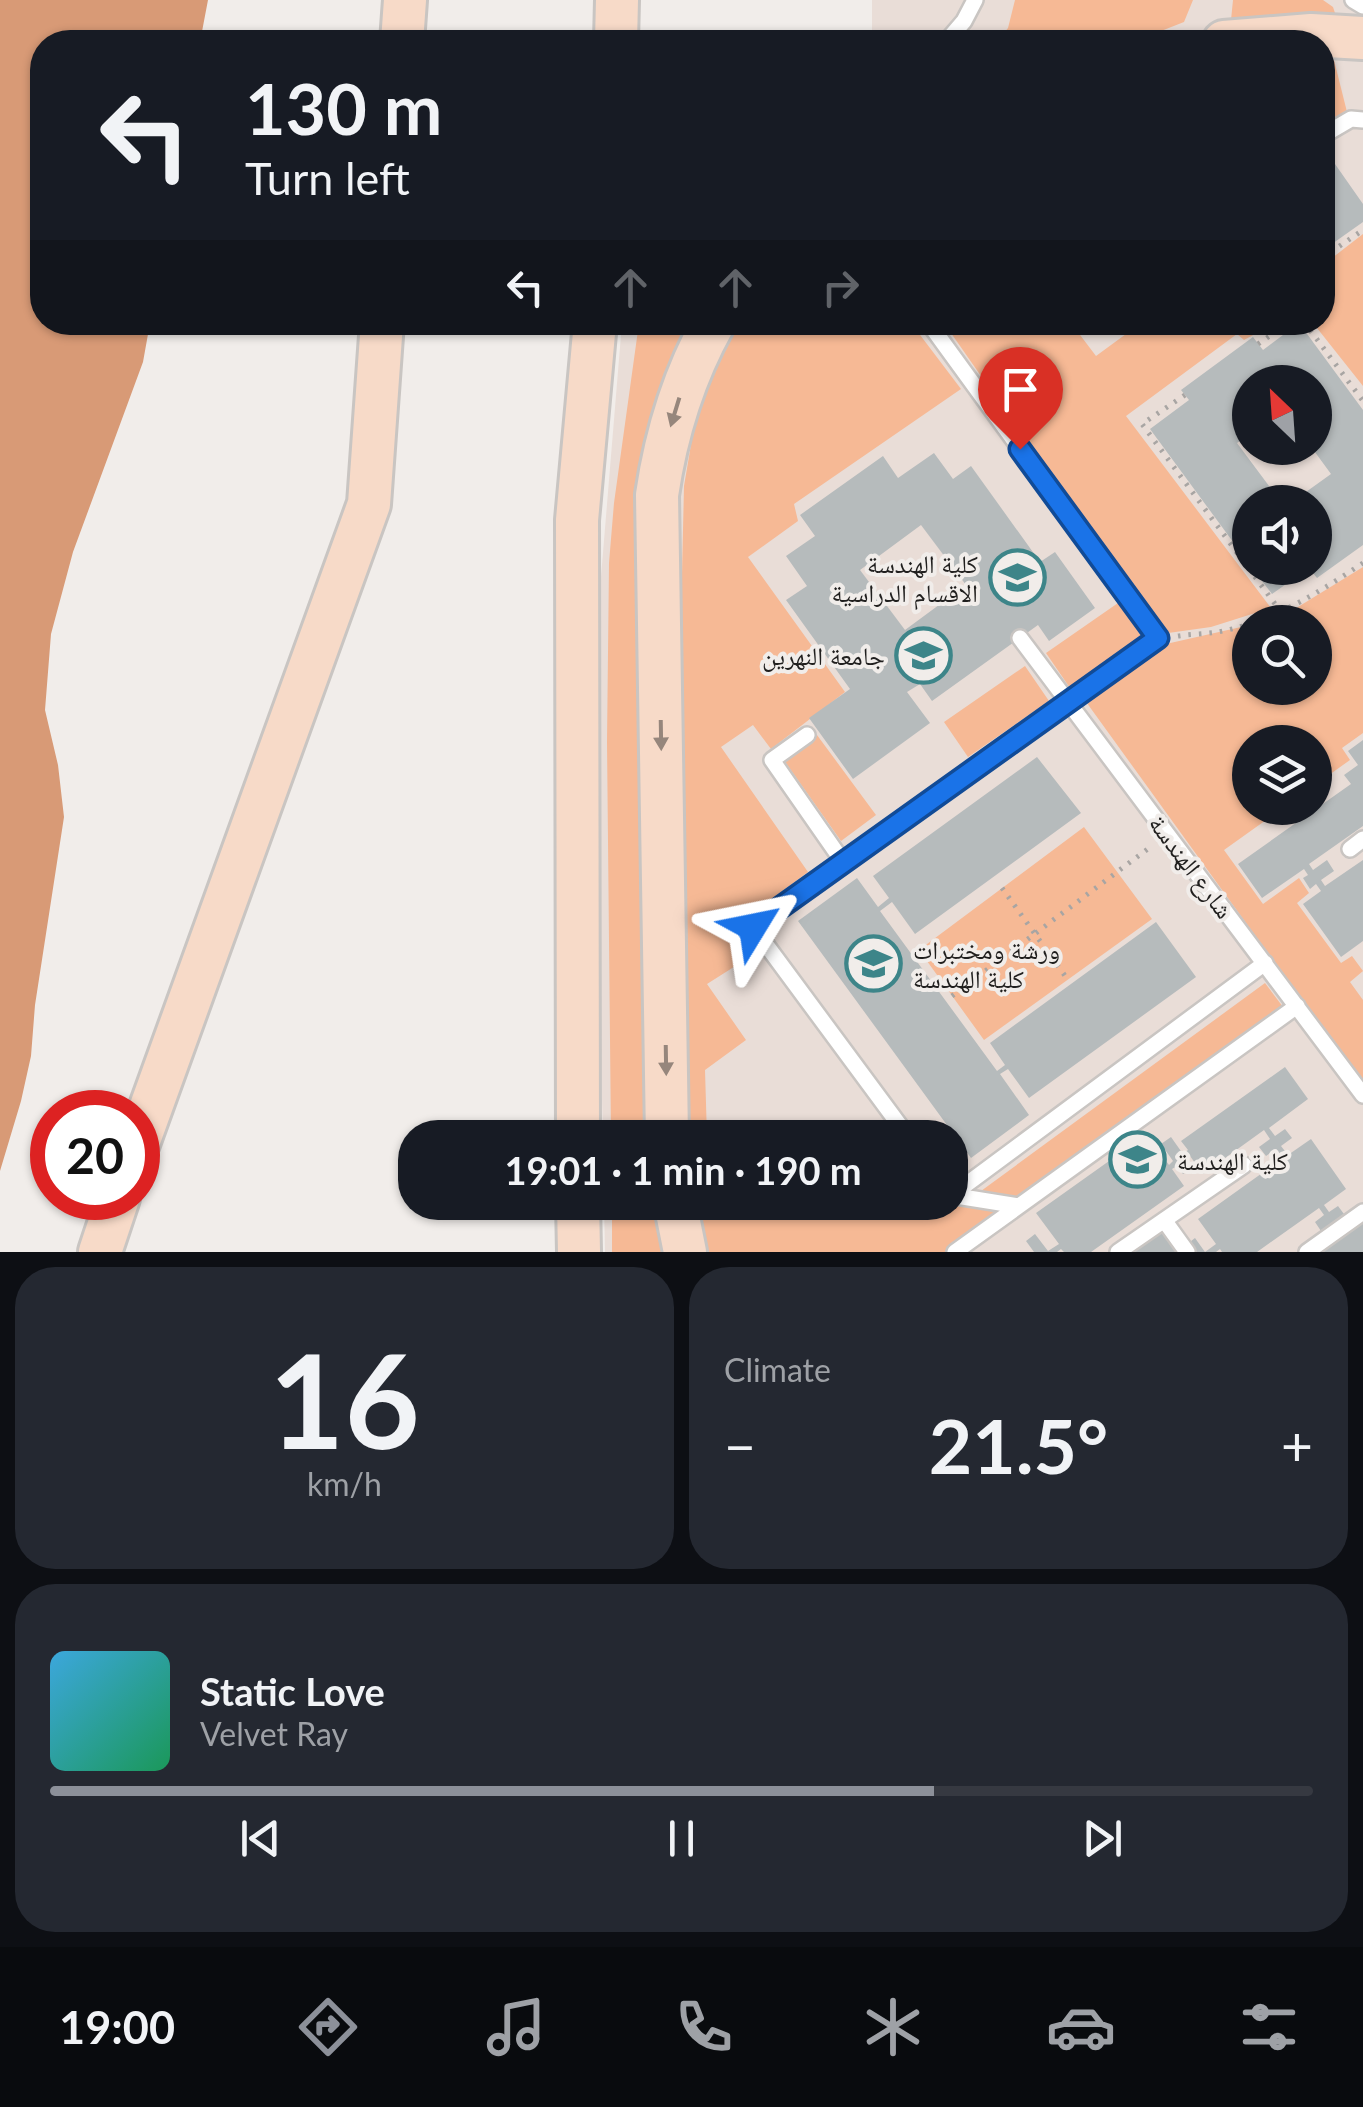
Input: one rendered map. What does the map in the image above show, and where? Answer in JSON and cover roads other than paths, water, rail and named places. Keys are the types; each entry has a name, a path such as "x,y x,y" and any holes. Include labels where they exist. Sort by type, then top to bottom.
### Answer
{"street":[{"path":"403,30 405,0"},
{"path":"616,30 617,0"},
{"path":"1335,36 1363,38"},
{"path":"157,1090 369,504 381,335"},
{"path":"578,1120 577,520 595,335"},
{"path":"667,1120 657,495 672,419 708,335"},
{"path":"100,1252 111,1220"},
{"path":"579,1220 580,1252"},
{"path":"679,1220 685,1252"}],"lane":[{"path":"958,30 975,0"},
{"path":"1354,0 1363,6"},
{"path":"1335,128 1351,119 1363,120"},
{"path":"896,1120 753,927 1158,638 937,335"},
{"name":"شارع الهندسة","path":"1020,638 1363,1095"},
{"path":"807,735 772,760 844,862"},
{"path":"968,1182 1266,963"},
{"path":"955,1252 1298,1006"},
{"path":"1118,1252 1244,1165"},
{"path":"968,1197 1019,1206"},
{"path":"1306,1252 1363,1212"},
{"path":"1164,1220 1188,1252"}],"place":[{"name":"كلية الهندسة الاقسام الدراسية","path":"1017,577"},
{"name":"جامعة النهرين","path":"924,655"},
{"name":"ورشة ومختبرات كلية الهندسة","path":"874,963"},
{"name":"كلية الهندسة","path":"1138,1160"}]}
